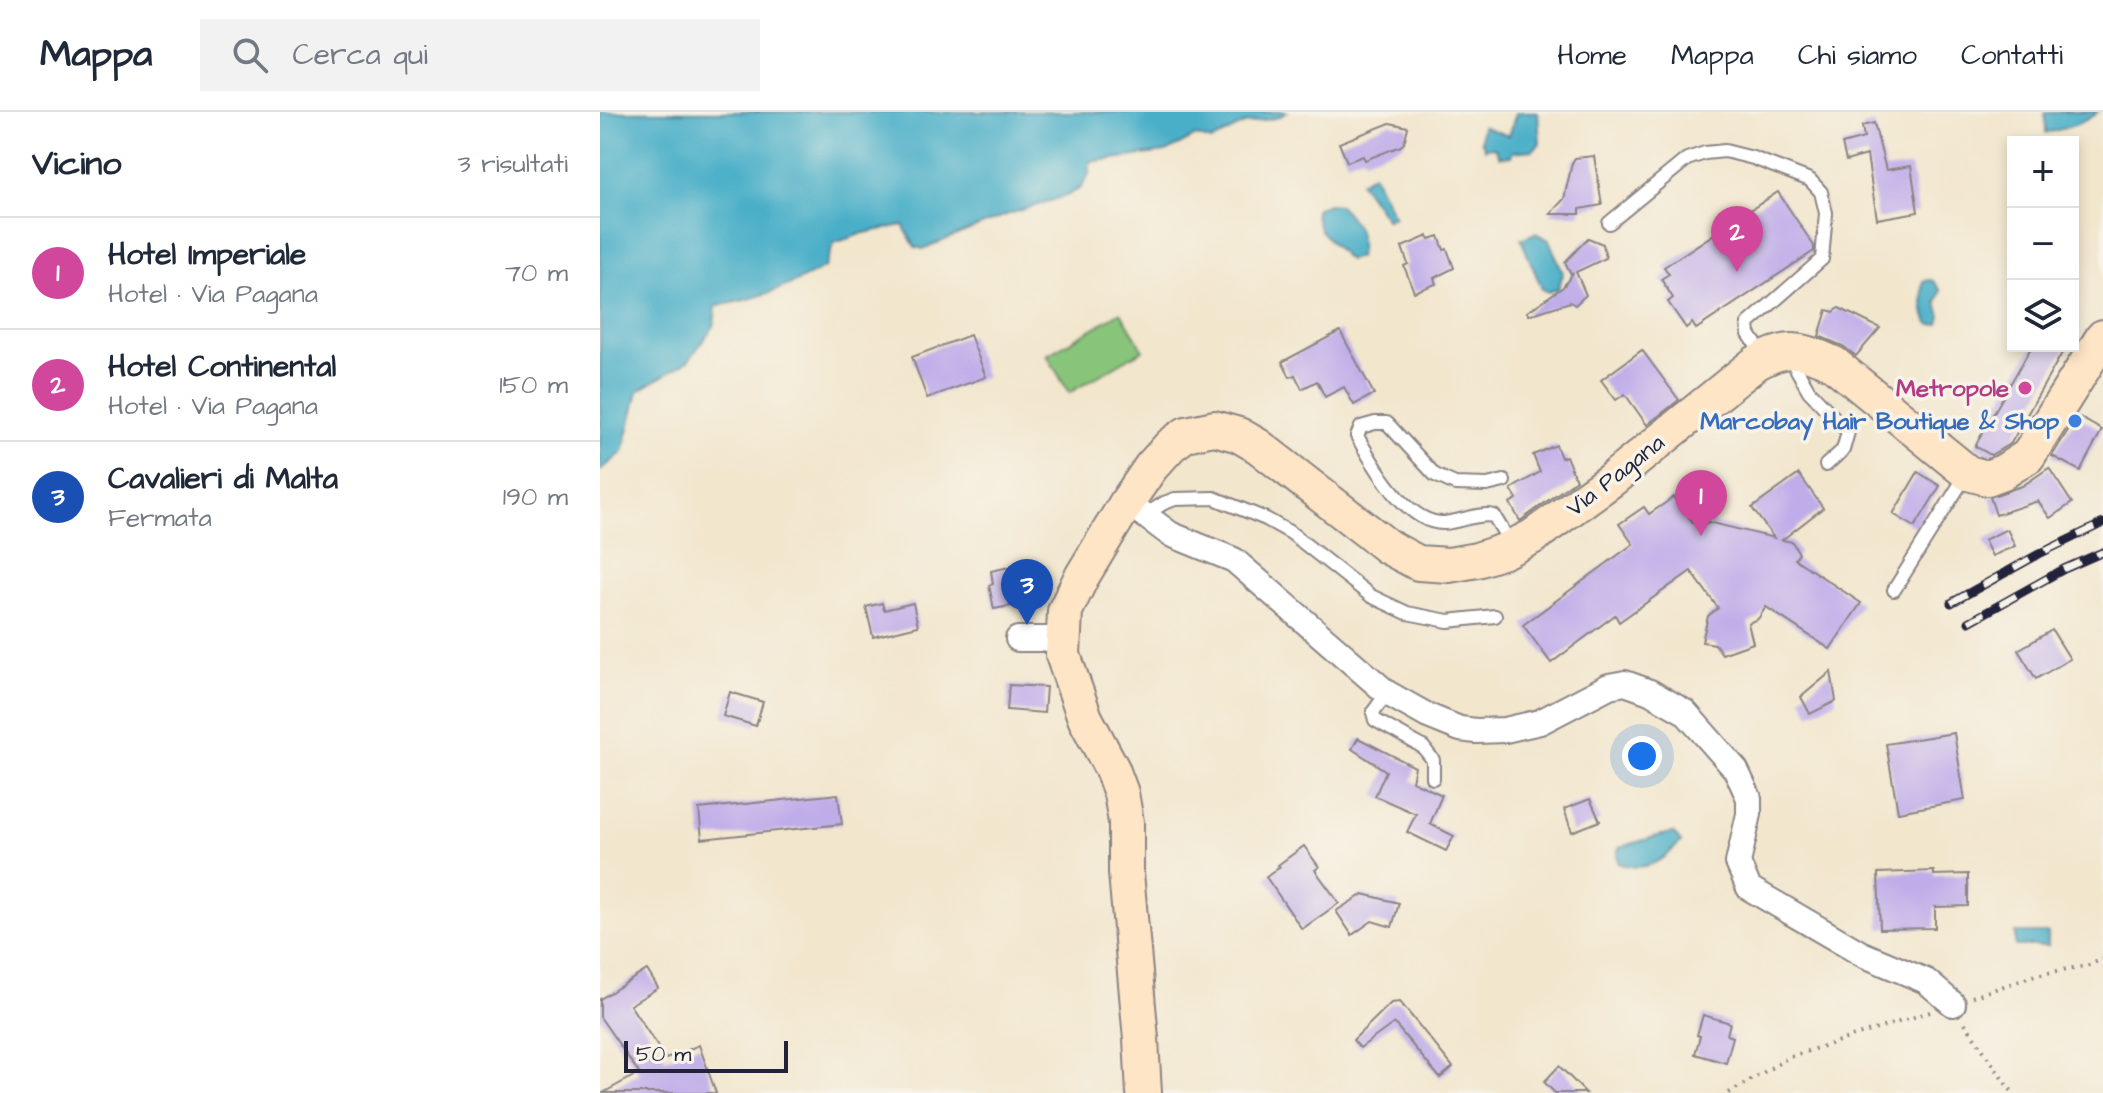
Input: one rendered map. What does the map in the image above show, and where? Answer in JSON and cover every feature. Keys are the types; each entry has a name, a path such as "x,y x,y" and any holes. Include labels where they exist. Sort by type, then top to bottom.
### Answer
{"main road":[{"path":"1776,355 1809,352 1834,364 1968,473 1987,478 2028,456 2103,337"},
{"name":"Via Pagana","path":"1144,1093 1126,873 1126,822 1121,793 1085,718 1063,655 1065,611 1081,578 1136,509 1151,467 1186,434 1214,428 1239,435 1258,446 1388,547 1418,563 1449,565 1477,560 1532,537 1570,511 1756,363 1776,355"}],"street":[{"path":"1136,509 1170,534 1234,560 1387,693 1428,716 1460,729 1505,730 1540,722 1609,686 1625,683 1650,692 1685,712 1736,770 1749,798 1749,814 1738,863 1749,888 1862,954 1926,981 1953,1004"},
{"path":"1018,639 1064,639"}],"lane":[{"path":"1609,223 1687,159 1705,153 1725,151 1753,158 1810,180 1821,192 1826,213 1822,259 1748,324 1749,334 1776,355 1848,432 1843,450 1826,465"},
{"path":"1504,481 1487,485 1455,484 1435,475 1387,423 1361,427 1357,436 1372,463 1404,504 1423,518 1438,523 1456,522 1488,514 1494,516 1512,547"},
{"path":"1894,590 1968,473"},
{"path":"1136,509 1175,499 1214,498 1255,514 1291,533 1371,596 1407,613 1448,621 1495,616"},
{"path":"1387,693 1373,712 1375,720 1423,747 1433,760 1433,778"}],"path":[{"path":"1953,1004 2014,1093"},
{"path":"1729,1093 1789,1057"}],"green space":[{"path":"1121,312 1143,350 1069,393 1047,355"}],"water":[{"path":"600,112 1287,112 1279,117 1244,124 1211,141 1196,136 1166,152 1090,162 1089,174 1081,188 1066,196 1006,215 923,249 915,247 903,225 834,243 825,267 772,292 716,306 714,326 688,361 638,391 623,452 600,471"},
{"path":"1538,112 1540,143 1533,150 1512,152 1511,156 1500,157 1496,148 1485,149 1481,140 1482,126 1509,136 1516,113"},
{"path":"2045,112 2098,112 2080,123 2046,133"},
{"path":"1373,174 1394,217 1387,220 1360,182"},
{"path":"1328,204 1339,205 1353,222 1360,242 1358,257 1349,260 1319,228 1315,214 1317,208"},
{"path":"1535,233 1549,240 1563,273 1558,289 1548,292 1542,289 1521,239"},
{"path":"1934,281 1941,291 1937,303 1941,316 1939,324 1928,323 1924,312 1923,282"},
{"path":"1673,833 1681,842 1660,860 1637,867 1618,863 1620,847"},
{"path":"2015,933 2048,933 2048,946 2015,946"}],"building":[{"path":"1390,123 1408,127 1401,146 1365,160 1363,156 1347,162 1339,143"},
{"path":"1874,123 1886,170 1911,166 1918,212 1877,219 1867,155 1846,161 1842,144 1864,138 1862,126"},
{"path":"1594,156 1602,205 1580,209 1580,214 1550,214 1564,199 1575,158"},
{"path":"1778,192 1814,246 1814,251 1696,329 1692,323 1686,328 1668,302 1673,298 1661,279 1669,274 1664,267"},
{"path":"1428,236 1430,239 1439,236 1454,268 1434,278 1436,284 1414,292 1404,266 1408,264 1402,247"},
{"path":"1588,238 1603,244 1606,258 1576,272 1586,295 1575,305 1570,302 1529,315 1527,312 1563,287 1573,273 1565,262"},
{"path":"1839,308 1880,328 1856,356 1843,346 1819,336 1827,310 1834,312"},
{"path":"1340,331 1374,394 1354,405 1344,387 1325,397 1317,381 1302,389 1295,375 1290,377 1282,362"},
{"path":"970,335 986,377 927,398 912,357"},
{"path":"1642,350 1679,400 1647,425 1625,394 1616,400 1601,380"},
{"name":"Metropole","path":"2029,352 2063,352 2011,443 1991,455 1975,446"},
{"path":"2077,416 2102,430 2080,471 2052,456"},
{"path":"1556,445 1561,458 1566,456 1576,480 1520,521 1510,503 1517,499 1511,489 1540,472 1533,455"},
{"path":"2049,468 2072,503 2050,518 2038,501 1996,515 1990,497 2022,486"},
{"path":"1918,472 1940,486 1915,527 1893,514"},
{"path":"1799,474 1823,508 1782,540 1792,542 1799,553 1795,559 1861,603 1830,649 1766,607 1758,619 1748,623 1753,643 1722,654 1715,644 1702,642 1708,616 1718,608 1691,571 1619,622 1615,615 1551,663 1523,625 1633,544 1619,524 1644,507 1649,514 1674,497 1698,529 1708,522 1774,538 1752,508"},
{"path":"2007,529 2015,546 1992,556 1984,540"},
{"path":"1023,564 1031,602 994,609 989,585 993,584 991,571"},
{"path":"882,603 884,610 913,603 918,626 873,637 866,607"},
{"path":"2052,630 2070,659 2036,679 2018,650"},
{"path":"1831,672 1836,701 1810,714 1801,697"},
{"path":"1009,685 1046,687 1044,713 1007,710"},
{"path":"730,692 763,702 756,726 723,716"},
{"path":"1954,733 1965,800 1898,812 1886,744"},
{"path":"1358,738 1415,767 1412,781 1442,795 1430,824 1454,836 1446,851 1407,832 1416,814 1375,796 1386,771 1352,749"},
{"path":"838,794 842,824 702,839 699,809"},
{"path":"1590,799 1600,821 1572,832 1564,809"},
{"path":"1304,846 1319,867 1315,870 1339,903 1302,929 1266,877"},
{"path":"1934,871 1934,875 1968,874 1968,906 1935,907 1935,928 1880,929 1878,873"},
{"path":"1363,894 1399,903 1392,927 1372,921 1352,935 1336,911"},
{"path":"647,970 658,988 630,1005 666,1059 699,1045 716,1093 603,1093 639,1073 600,1017 600,999"},
{"path":"1400,1002 1453,1067 1440,1078 1394,1023 1360,1048 1353,1040 1391,1003"},
{"path":"1703,1015 1730,1023 1727,1035 1733,1037 1726,1063 1695,1054"},
{"path":"1559,1066 1586,1093 1555,1093 1544,1082"}],"railway":[{"path":"1951,603 2103,523"},
{"path":"1969,622 2064,569 2103,552"}],"place":[{"name":"Hotel Continental","path":"1737,272"},
{"name":"Metropole","path":"2025,388"},
{"name":"Marcobay Hair Boutique & Shop","path":"2075,421"},
{"name":"Hotel Imperiale","path":"1701,536"},
{"name":"Cavalieri di Malta","path":"1027,625"}]}
